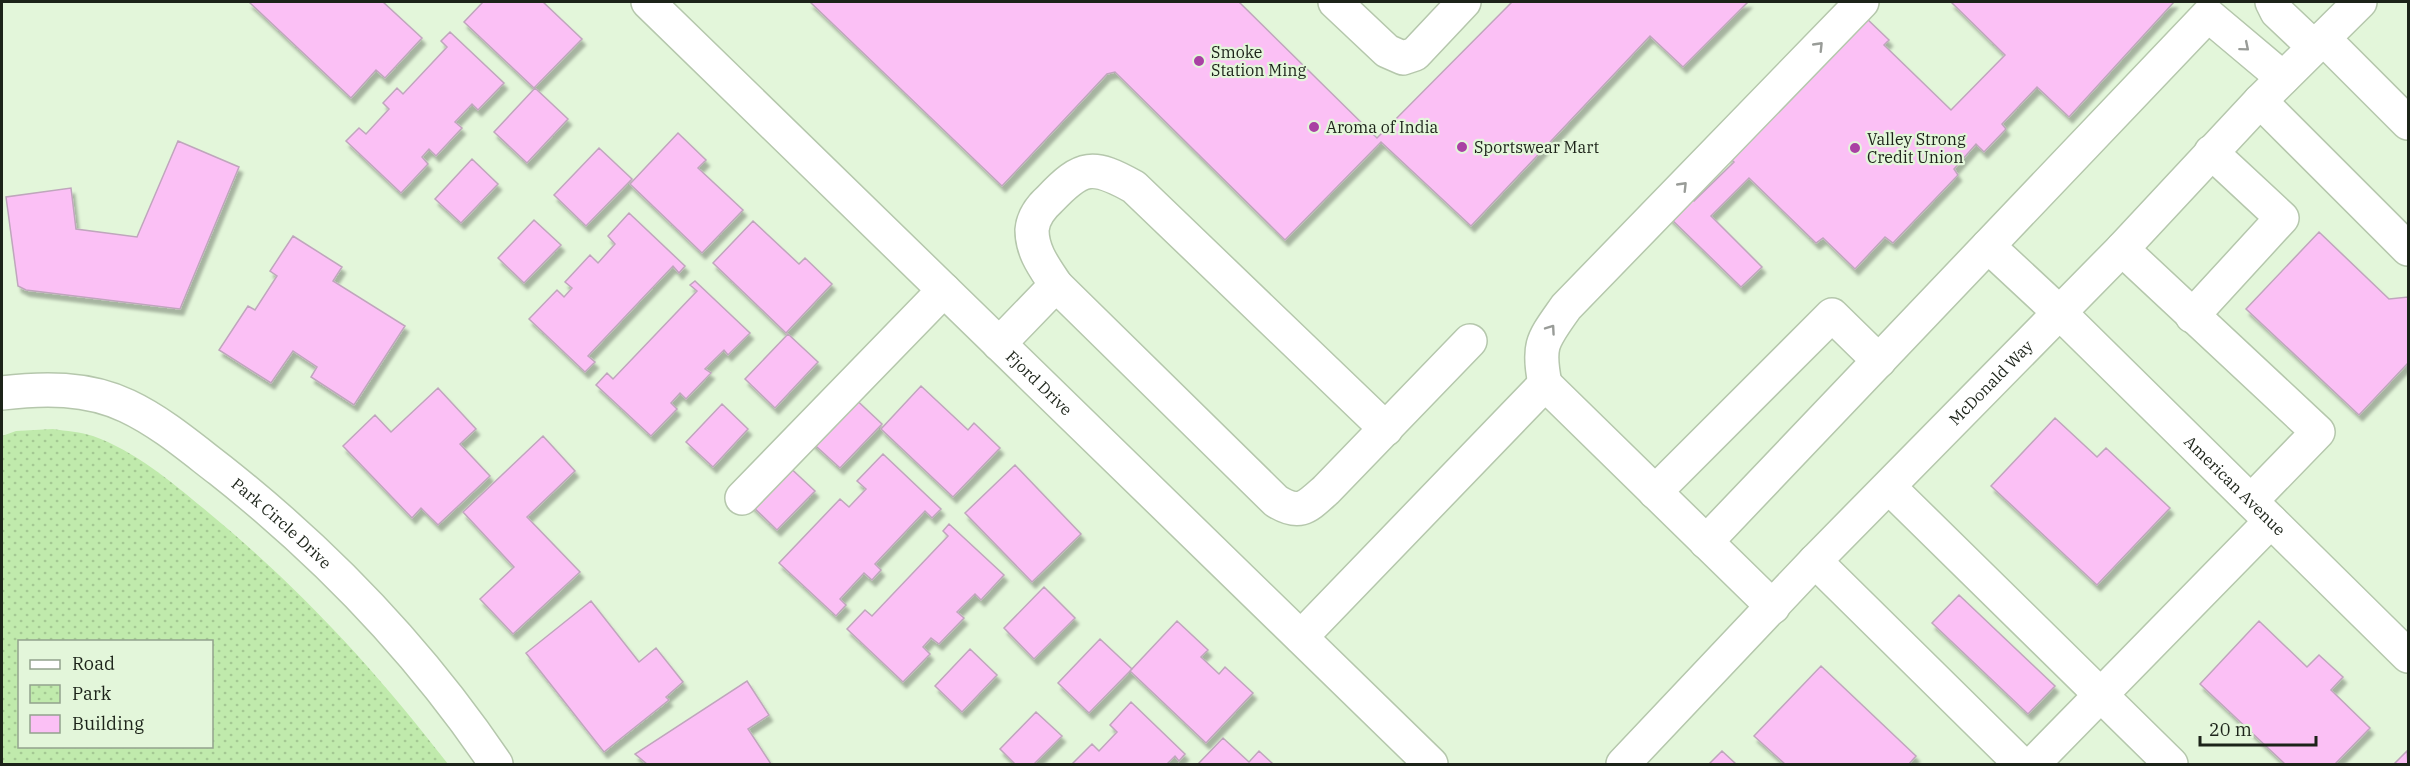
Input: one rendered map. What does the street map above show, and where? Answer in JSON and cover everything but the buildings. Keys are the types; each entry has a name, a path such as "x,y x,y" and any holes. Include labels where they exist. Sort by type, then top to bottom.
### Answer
{"street":[{"name":"Fjord Drive","path":"648,2 1431,765"},
{"path":"1335,2 1387,51 1403,58 1414,54 1464,2"},
{"path":"1773,607 1545,384 1540,357 1544,340 1566,308 1862,2"},
{"path":"2272,2 2277,12 2319,43 2409,123"},
{"name":"McDonald Way","path":"1623,765 1815,561 2122,249 2260,101 2360,2"},
{"path":"1706,542 2208,15 2283,78"},
{"path":"2260,101 2409,249"},
{"path":"2192,316 2282,218 2211,152"},
{"path":"1386,429 1134,187 1108,172 1083,172 1067,180 1039,210 1032,229 1036,254 1056,285 1276,501 1290,510 1306,508 1326,490 1386,429 1470,341"},
{"name":"American Avenue","path":"1988,246 2060,313 2409,656"},
{"path":"2032,765 2100,695 2261,511 2318,432 2122,249"},
{"path":"999,344 1056,285"},
{"path":"742,498 944,290"},
{"path":"1655,492 1832,315 1879,361"},
{"path":"1301,638 1545,384"},
{"name":"Park Circle Drive","path":"2,393 39,389 79,392 125,405 167,428 258,500 329,566 413,655 474,732 496,765"},
{"path":"1889,487 2171,765"},
{"path":"1815,561 2021,765"}],"green space":[{"path":"53,429 93,436 138,458 165,477 238,538 303,598 392,694 448,764 2,764 2,436 16,431"}],"place":[{"name":"Smoke Station Ming","path":"1199,61"},
{"name":"Aroma of India","path":"1314,127"},
{"name":"Sportswear Mart","path":"1462,147"},
{"name":"Valley Strong Credit Union","path":"1855,148"}]}
